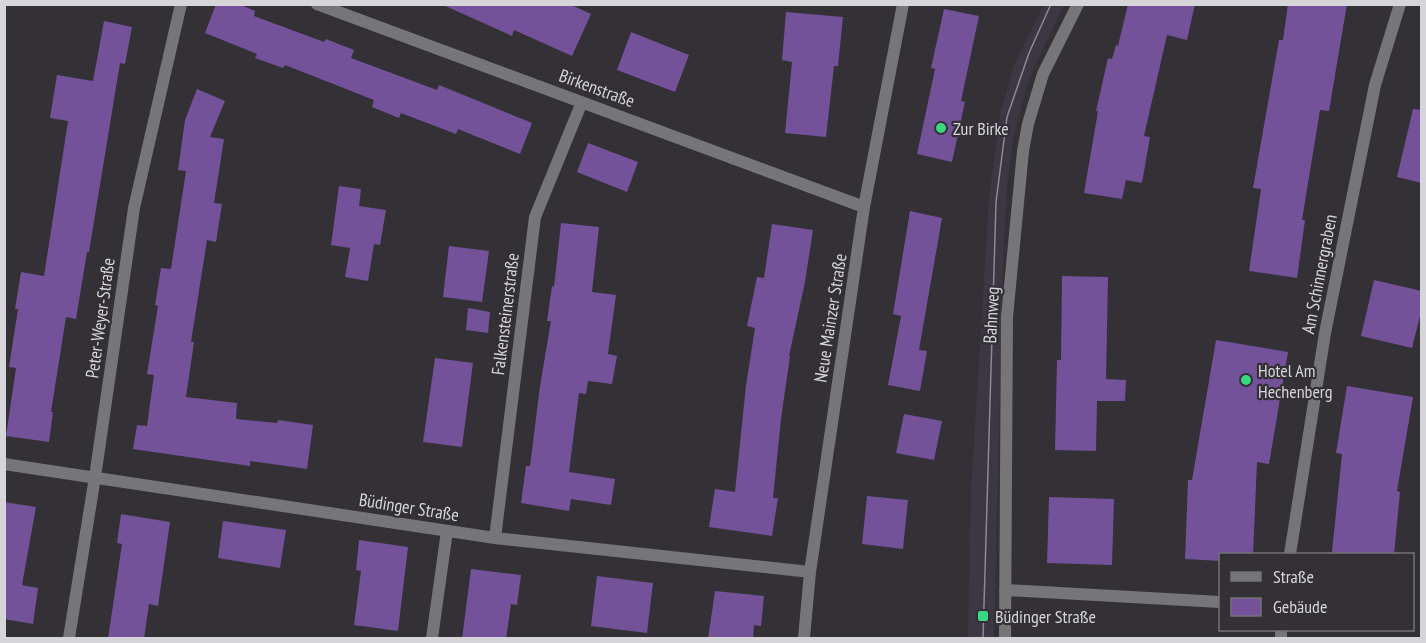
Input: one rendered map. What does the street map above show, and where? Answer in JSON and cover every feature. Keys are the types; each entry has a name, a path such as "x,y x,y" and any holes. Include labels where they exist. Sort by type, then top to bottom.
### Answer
{"street":[{"name":"Peter-Weyer-Straße","path":"69,639 134,208 181,4"},
{"name":"Birkenstraße","path":"317,4 864,207"},
{"name":"Neue Mainzer Straße","path":"804,639 810,572 864,207 903,4"},
{"name":"Bahnweg","path":"1005,639 1007,317 1023,151 1028,124 1043,74 1078,4"},
{"name":"Am Schinnergraben","path":"1290,553 1325,333 1375,85 1400,4"},
{"name":"Falkensteinerstraße","path":"495,538 535,217 582,102"},
{"name":"Büdinger Straße","path":"4,464 495,538 810,572"},
{"path":"432,639 447,531"},
{"path":"1005,590 1219,602"}],"shaded area":[{"path":"1044,5 1064,5 1030,76 1014,135 1007,185 1003,261 994,638 968,638 971,492 989,198 1000,114 1015,62"}],"building":[{"path":"216,4 239,4 255,11 254,16 324,42 326,39 354,50 351,58 437,90 439,85 532,123 520,154 458,129 456,134 401,113 399,118 372,107 374,100 285,65 283,68 255,58 257,54 205,33"},
{"path":"441,4 569,4 591,14 572,56 514,30 512,36"},
{"path":"1128,4 1195,4 1187,40 1167,35 1144,136 1150,137 1142,183 1126,180 1122,199 1084,193 1098,111 1096,111 1108,58 1112,59 1116,45 1118,46"},
{"path":"1288,4 1347,4 1329,111 1320,110 1302,220 1305,220 1297,278 1249,271 1261,189 1253,188 1279,40 1283,40"},
{"path":"944,9 979,16 961,101 965,102 952,162 917,154 935,69 931,68"},
{"path":"786,12 843,17 838,66 834,66 826,137 785,133 792,62 782,60"},
{"path":"104,21 132,27 125,64 120,63 76,319 66,317 51,412 53,412 49,442 6,436 16,368 9,367 21,272 44,276 68,121 50,118 57,75 93,81"},
{"path":"631,32 689,55 675,92 617,70"},
{"path":"197,89 225,101 210,137 224,139 214,203 222,204 216,242 207,240 191,342 194,342 186,397 237,403 236,419 277,423 278,420 313,425 307,469 250,461 250,466 133,449 137,425 147,426 154,375 147,374 158,306 155,305 161,268 171,269 186,171 178,170 185,120"},
{"path":"1413,109 1422,110 1422,183 1397,177"},
{"path":"588,143 638,162 627,192 577,172"},
{"path":"339,186 361,189 359,206 386,210 380,245 374,244 368,281 345,277 350,248 331,245"},
{"path":"910,211 942,218 919,350 927,351 920,391 888,385 901,316 893,314"},
{"path":"561,223 599,227 592,292 616,295 608,354 617,356 612,384 588,381 586,394 579,393 569,472 615,479 611,505 571,499 569,511 521,503 526,466 530,466 551,321 547,321 552,286 554,287"},
{"path":"772,224 813,230 805,282 789,356 773,498 778,498 772,536 709,527 715,489 735,492 746,385 755,328 747,326 757,277 764,278"},
{"path":"449,246 489,251 482,302 443,297"},
{"path":"1062,276 1108,277 1106,379 1126,380 1125,401 1097,401 1096,451 1055,450 1057,360 1061,360"},
{"path":"1374,280 1422,291 1422,308 1412,348 1361,336"},
{"path":"468,308 490,312 488,333 466,330"},
{"path":"1216,340 1288,352 1269,464 1257,462 1253,553 1219,553 1219,561 1185,559 1188,480 1192,480"},
{"path":"435,358 473,363 462,447 423,442"},
{"path":"1347,386 1413,397 1397,491 1400,492 1394,553 1332,552 1342,454 1336,453"},
{"path":"904,414 942,421 934,460 896,453"},
{"path":"867,496 908,500 903,549 862,544"},
{"path":"1049,497 1114,499 1112,565 1047,563"},
{"path":"4,502 36,507 22,585 38,588 33,624 4,619"},
{"path":"121,514 170,522 158,606 149,604 144,639 108,639 122,544 117,543"},
{"path":"223,521 286,530 280,568 218,558"},
{"path":"359,540 408,547 398,631 354,625 361,571 356,570"},
{"path":"471,569 521,575 517,605 511,604 506,639 462,639"},
{"path":"597,576 653,583 647,633 591,626"},
{"path":"715,591 764,596 761,626 754,625 753,639 708,639"}],"tram line":[{"path":"983,638 996,202 1007,117 1029,53 1051,4"}],"place":[{"name":"Zur Birke","path":"941,128"},
{"name":"Hotel Am Hechenberg","path":"1246,380"},
{"name":"Büdinger Straße","path":"983,616"}]}
